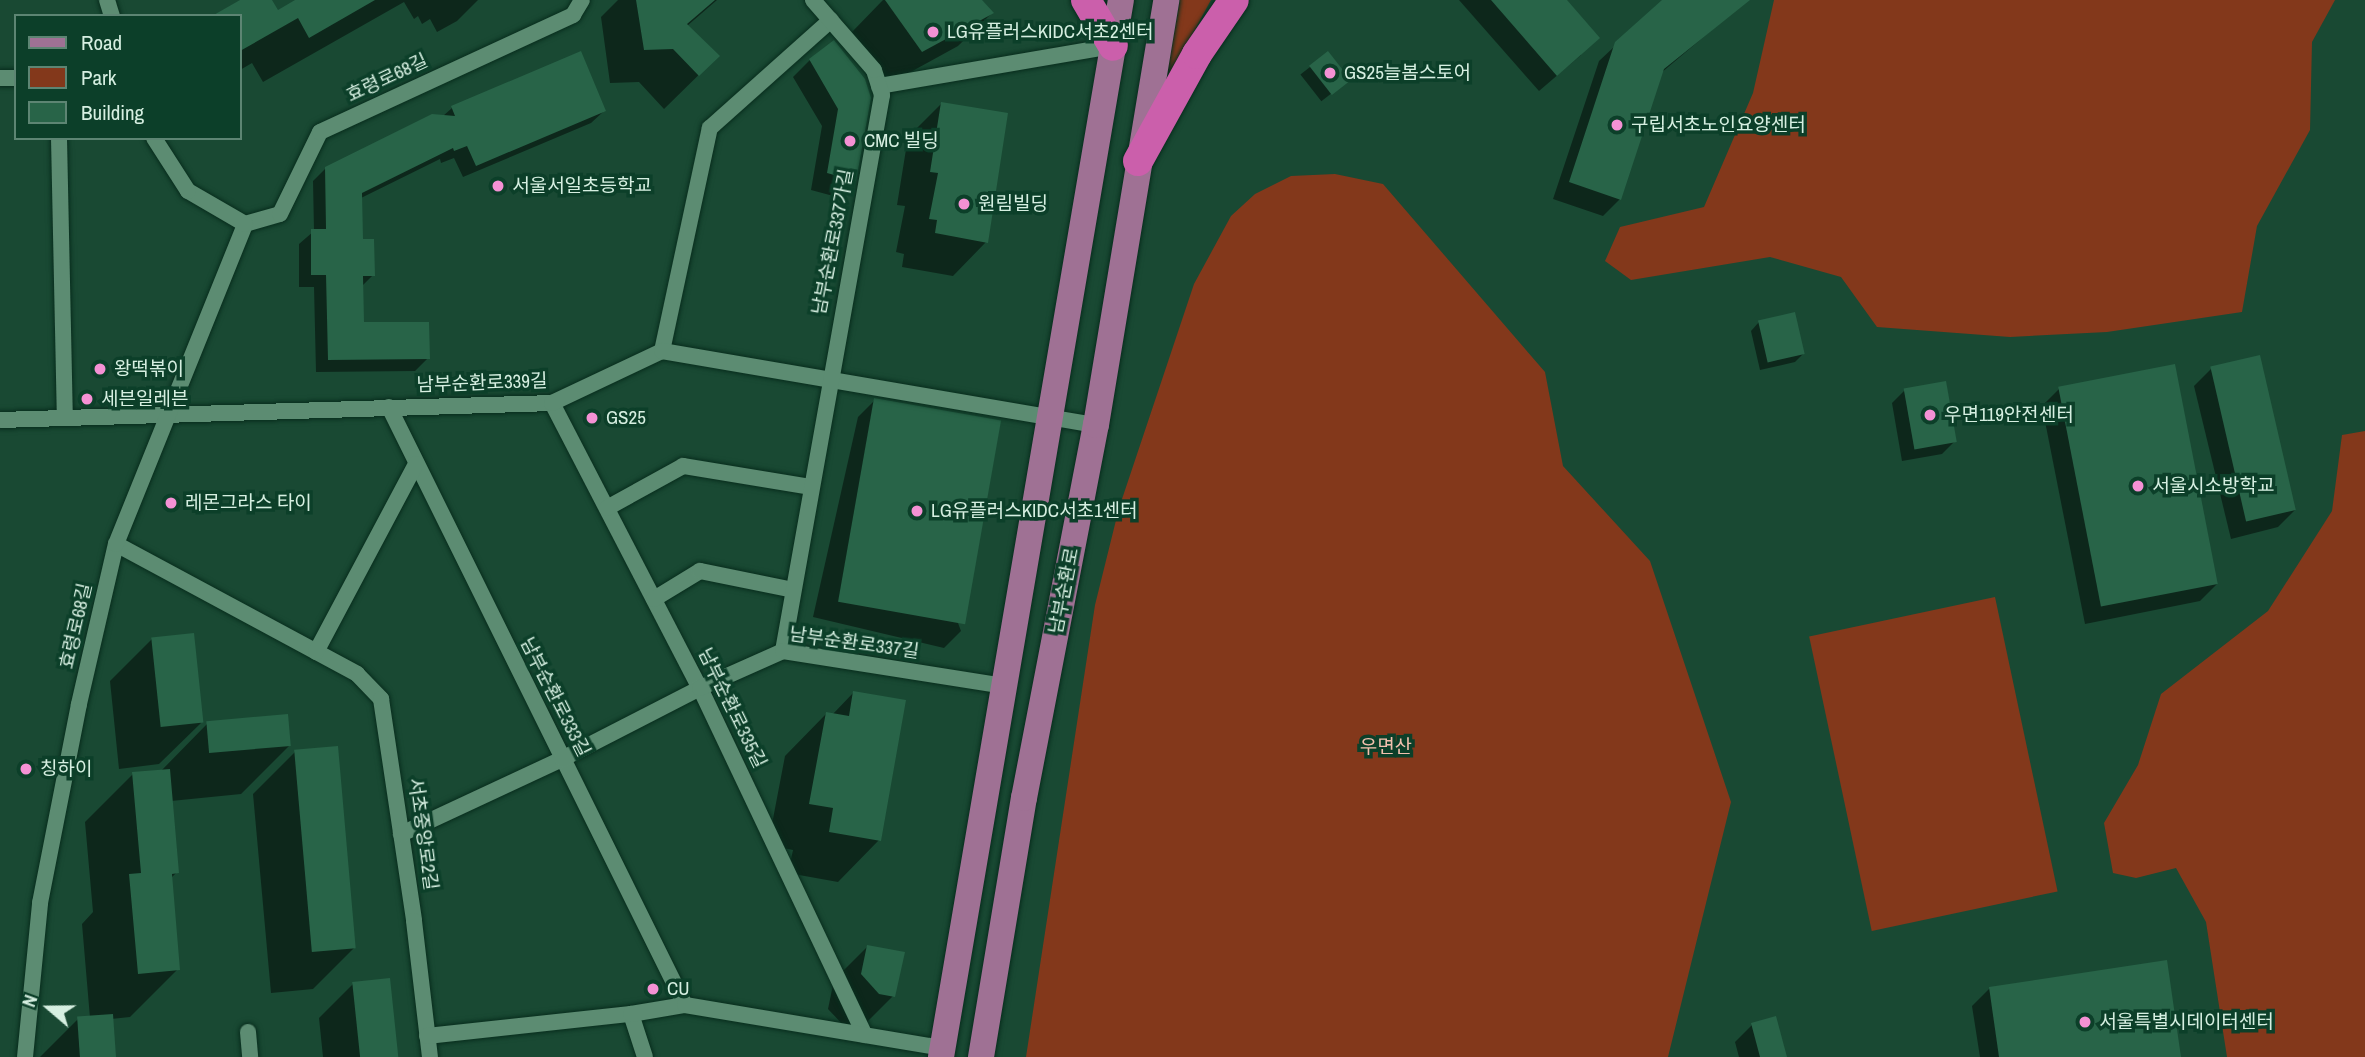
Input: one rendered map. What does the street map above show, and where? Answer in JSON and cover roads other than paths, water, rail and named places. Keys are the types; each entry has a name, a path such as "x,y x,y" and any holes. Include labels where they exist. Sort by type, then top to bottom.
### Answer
{"highway":[{"path":"1086,0 1113,46"},
{"path":"1138,161 1197,54 1234,0"}],"main road":[{"path":"942,1053 1121,0"},
{"name":"남부순환로","path":"981,1057 1024,798 1096,425 1166,0"}],"street":[{"name":"효령로68길","path":"24,1057 40,903 79,704 116,544 245,224 280,214 320,132 573,15 582,0"},
{"path":"813,0 874,70 879,86 1113,46"},
{"path":"831,20 710,128 662,351 1096,425"},
{"name":"남부순환로337가길","path":"783,651 829,379 882,95 879,86"},
{"path":"59,140 65,418"},
{"path":"155,140 188,191 245,224"},
{"name":"남부순환로339길","path":"0,420 552,403 662,351"},
{"name":"남부순환로335길","path":"552,403 700,688 865,1035"},
{"name":"남부순환로333길","path":"389,407 685,1005"},
{"path":"316,652 416,464"},
{"path":"607,508 683,466 811,487"},
{"name":"서초중앙로2길","path":"116,544 357,674 381,699 430,1057"},
{"path":"654,599 700,571 793,590"},
{"name":"남부순환로337길","path":"401,834 562,759 700,688 783,651 1005,686"},
{"path":"428,1036 631,1014 685,1005 865,1035 942,1053"},
{"path":"631,1014 645,1057"},
{"path":"248,1032 250,1057"}],"place":[{"name":"LG유플러스KIDC서초2센터","path":"933,32"},
{"name":"GS25늘봄스토어","path":"1330,73"},
{"name":"구립서초노인요양센터","path":"1617,125"},
{"name":"CMC 빌딩","path":"850,141"},
{"name":"서울서일초등학교","path":"498,186"},
{"name":"원림빌딩","path":"964,204"},
{"name":"왕떡볶이","path":"100,369"},
{"name":"세븐일레븐","path":"87,399"},
{"name":"우면119안전센터","path":"1930,415"},
{"name":"GS25","path":"592,418"},
{"name":"서울시소방학교","path":"2138,486"},
{"name":"레몬그라스 타이","path":"171,503"},
{"name":"LG유플러스KIDC서초1센터","path":"917,511"},
{"name":"칭하이","path":"26,769"},
{"name":"CU","path":"653,989"},
{"name":"서울특별시데이터센터","path":"2085,1022"}],"park label":[{"name":"우면산","path":"1386,747"}]}
